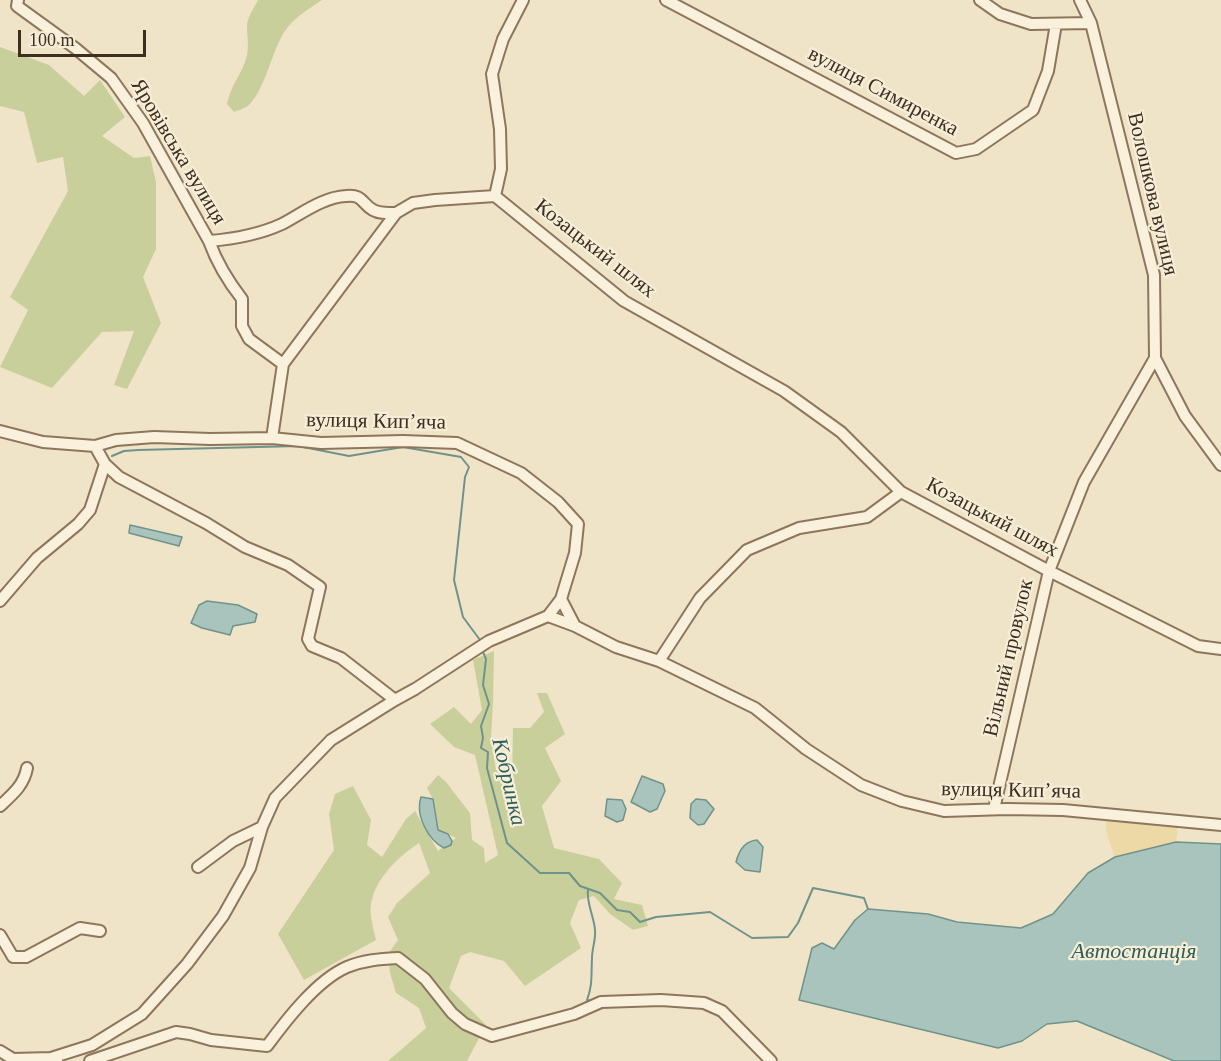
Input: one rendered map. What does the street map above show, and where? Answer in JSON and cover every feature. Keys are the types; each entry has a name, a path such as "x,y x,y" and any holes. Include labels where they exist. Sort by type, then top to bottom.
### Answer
{"street":[{"name":"Яровівська вулиця","path":"18,0 17,6 75,48 111,78 143,123 209,241 254,235 334,197 348,195 362,199 371,209 380,213 396,213"},
{"path":"0,431 43,442 95,446 116,440 154,437 272,438 283,364 396,213 413,203 495,196 501,169 500,129 492,74 503,39 523,0"},
{"name":"вулиця Симиренка","path":"666,0 956,153 976,149 1033,110 1048,70 1056,24"},
{"path":"980,0 1000,14 1031,24 1091,23"},
{"name":"Волошкова вулиця","path":"1080,0 1091,23 1154,275 1155,358 1185,416 1221,465"},
{"name":"Козацький шлях","path":"495,196 624,301 803,404 841,432 901,492 1049,571 1198,646 1221,649"},
{"path":"209,241 218,264 242,299 242,327 249,339 283,364"},
{"name":"Вільний провулок","path":"994,809 1049,571 1084,482 1155,358"},
{"name":"вулиця Кипʼяча","path":"272,438 321,443 403,441 457,443 521,473 558,502 578,524 575,553 561,599"},
{"path":"95,446 105,464 119,477 245,547 288,565 320,587 308,639 312,646 341,658 395,700"},
{"path":"0,601 37,558 78,524 90,510 105,464"},
{"path":"659,661 700,598 747,550 799,528 867,517 901,492"},
{"path":"0,1051 12,1060 55,1059 92,1045 142,1014 187,964 223,916 249,868 262,827 275,798 331,740 416,689 489,641 548,616 561,599 575,626"},
{"name":"вулиця Кипʼяча","path":"548,616 575,626 616,647 659,661 755,708 806,749 861,785 902,801 944,811 1063,810 1221,825"},
{"path":"0,806 25,779 27,768"},
{"path":"198,867 234,841 262,827"},
{"path":"0,935 13,957 26,957 80,928 100,932"},
{"path":"90,1061 176,1032 211,1040 267,1046 282,1026 324,981 346,968 373,959 398,958 425,979 452,1013 465,1023 492,1036 574,1014 601,1002 661,1000 704,1003 722,1011 771,1061"}],"green space":[{"path":"258,0 322,0 289,26 280,39 256,97 248,105 234,112 227,104 245,62 248,48 247,23"},
{"path":"0,47 49,65 84,96 100,80 125,117 102,136 134,158 150,156 156,182 156,249 143,277 161,323 127,389 114,385 134,331 102,332 52,388 0,367 28,310 10,297 68,191 63,157 37,163 24,112 0,106"},
{"path":"494,651 491,738 496,770 512,778 513,728 530,728 544,712 537,693 547,693 565,734 545,748 561,781 542,806 554,848 599,859 622,883 614,899 642,905 648,926 633,930 610,914 594,896 579,900 570,923 581,948 525,986 504,961 470,952 461,956 449,988 486,1025 467,1061 388,1061 426,1028 419,1008 396,993 390,973 388,954 398,940 388,917 397,903 430,873 419,843 393,865 378,884 371,905 376,940 304,980 278,934 334,850 329,814 335,794 353,786 371,820 367,845 382,857 406,819 415,811 438,851 456,838 438,830 433,799 427,788 438,775 470,813 472,840 484,848 485,863 498,855 475,755 454,747 430,724 454,707 471,724 482,710 473,660"}],"sand":[{"path":"1105,814 1179,820 1176,842 1115,857 1107,835"}],"water":[{"path":"130,525 182,537 179,546 129,533"},
{"path":"207,601 238,605 257,614 255,622 233,626 230,635 191,623 199,605"},
{"path":"642,776 663,784 665,791 657,809 650,812 631,802"},
{"path":"421,797 433,799 438,830 448,834 452,841 451,845 444,848 428,833 421,819"},
{"path":"607,799 622,800 626,809 623,820 617,822 605,816"},
{"path":"696,799 706,800 714,809 704,824 698,825 690,818 691,804"},
{"path":"757,840 763,847 760,872 745,870 736,862 739,854 746,844"},
{"name":"Автостанція","path":"1176,842 1221,844 1221,1061 1174,1061 1077,1021 1047,1024 1022,1041 998,1048 799,1000 812,948 822,943 834,949 855,920 868,909 928,914 957,922 1021,928 1053,914 1088,873 1115,857"}],"waterway":[{"name":"Кобринка","path":"112,456 124,451 138,450 298,446 349,456 403,447 461,457 469,467 465,477 454,580 463,617 480,640"},
{"name":"Кобринка","path":"483,652 486,659 483,685 489,704 481,726 483,738 481,748 488,752 487,768 507,843 540,873 569,873 580,886 600,893 617,910 630,912 640,922 656,917 710,912 752,938 788,937 798,923 813,888 864,898 868,909"},
{"path":"588,889 595,934 591,984 587,1000 591,1001"}]}
